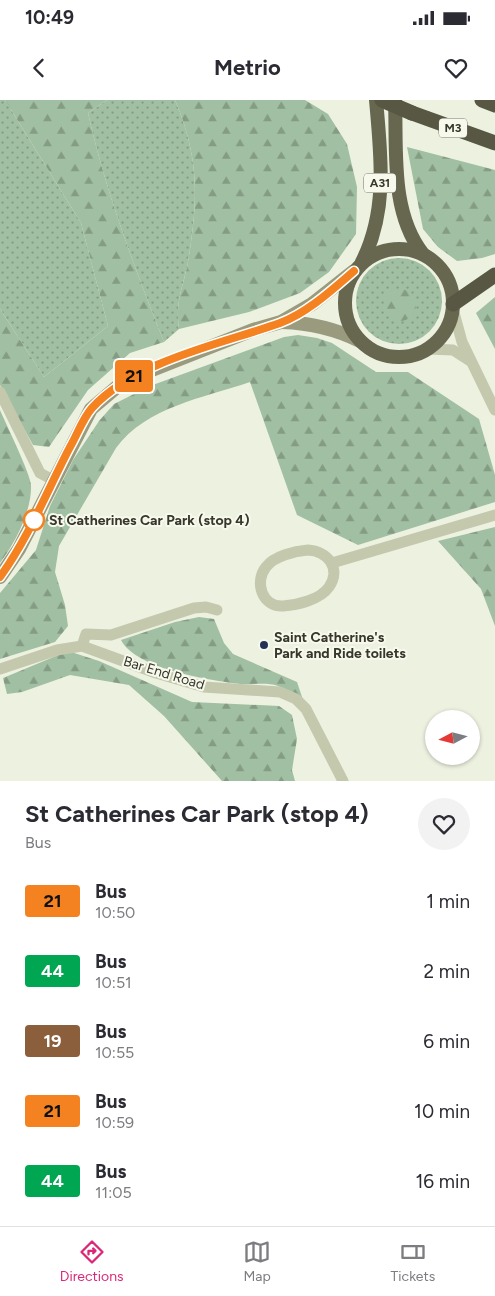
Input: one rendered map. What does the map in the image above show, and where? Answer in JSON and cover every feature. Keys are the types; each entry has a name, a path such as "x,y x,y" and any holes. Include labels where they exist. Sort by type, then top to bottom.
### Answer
{"highway":[{"name":"A31","path":"358,267 376,229 381,202 376,100"},
{"name":"M3","path":"382,100 495,143"},
{"name":"A31","path":"395,100 398,186 408,232 423,254"},
{"path":"482,100 495,105"},
{"path":"385,250 411,250 423,254 436,263 446,275 451,289 453,306 445,332 428,349 414,355 400,357 385,356 372,350 360,341 352,331 344,307 346,288 358,267 385,250"},
{"path":"453,306 495,275"}],"main road":[{"path":"0,577 26,536 91,409 124,381 155,367 253,330 281,322 312,304 358,267"},
{"path":"281,322 310,323 341,331 360,341"}],"street":[{"path":"453,306 462,342 470,361 485,385 495,410"},
{"path":"428,349 453,350 470,361"},
{"path":"0,392 40,473 53,480"},
{"path":"332,563 495,515"},
{"path":"317,550 324,554 332,563 332,578 329,588 303,603 278,606 266,600 260,588 260,578 265,567 270,562 288,555 300,551 317,550"},
{"path":"82,646 86,634 111,635 194,608 206,607 216,610"},
{"name":"Bar End Road","path":"0,669 57,650 82,646 186,682 219,689 280,692 296,699 306,709 344,781"}],"green space":[{"path":"0,100 5,100 81,223 108,326 44,377 0,309"},
{"path":"5,100 107,100 88,113 95,143 112,201 164,342 130,353 88,390 49,447 33,445 0,385 0,309 44,377 108,326 81,223"},
{"path":"107,100 175,100 189,141 195,180 194,219 188,262 180,295 178,311 179,329 164,342 112,201 95,143 88,113"},
{"path":"175,100 305,100 328,114 347,144 357,187 356,234 329,272 300,293 249,312 179,329 179,302 188,262 194,219 195,180 189,141"},
{"path":"407,147 495,170 495,254 482,258 457,261 438,247 423,229"},
{"path":"391,258 407,258 416,261 430,270 439,284 442,301 439,318 430,332 416,341 407,344 391,344 375,337 363,325 356,309 356,293 363,277 375,265"},
{"path":"400,289 406,290 411,294 415,299 415,311 411,316 406,320 400,321 394,320 389,316 385,311 384,305 385,299 389,294 394,290"},
{"path":"495,297 495,349 476,313"},
{"path":"298,335 332,343 376,372 408,372 479,419 495,475 495,502 358,545 297,515 250,382 195,399 159,413 128,434 116,448 59,546 55,572 65,605 68,626 55,642 0,659 0,593 36,550 50,506 73,460 99,421 114,404 150,386 284,337"},
{"path":"0,410 30,479 31,495 22,526 0,563"},
{"path":"495,527 495,626 481,589 438,541"},
{"path":"199,617 214,619 224,643 233,654 297,682 304,703 278,686 210,680 157,666 129,650 121,640 175,622"},
{"path":"68,651 99,661 192,702 279,706 292,715 297,739 292,770 295,781 222,781 164,716 129,685 70,675 22,692 7,694 3,678"}],"bus line":[{"name":"21","path":"0,577 26,536 91,409 110,392 124,381 155,367 253,330 281,322 312,304 354,271"}],"place":[{"name":"St Catherines Car Park (stop 4)","path":"34,520"},
{"name":"Saint Catherine's Park and Ride toilets","path":"264,645"}]}
